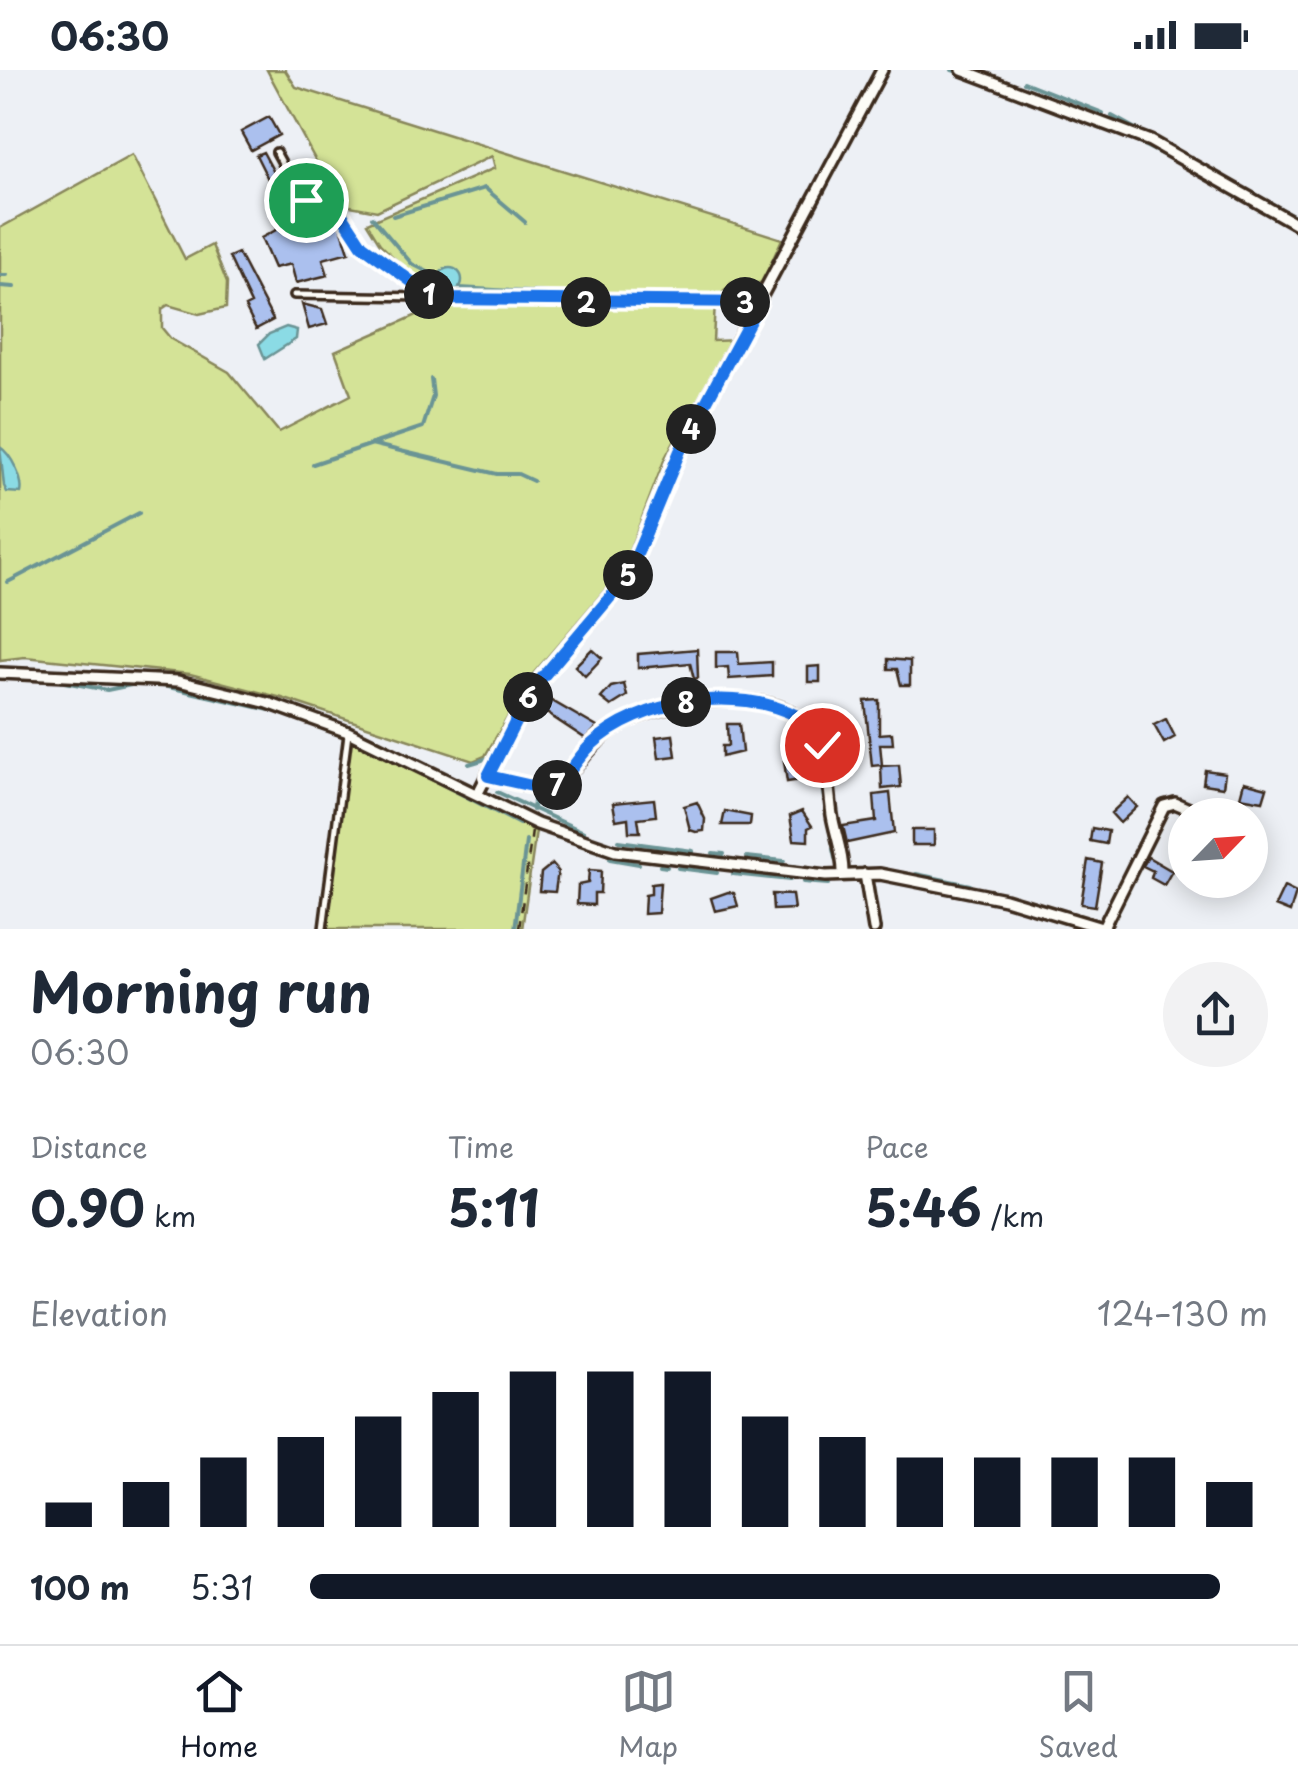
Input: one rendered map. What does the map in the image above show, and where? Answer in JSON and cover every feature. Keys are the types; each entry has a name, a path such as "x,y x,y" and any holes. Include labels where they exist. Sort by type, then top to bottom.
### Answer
{"street":[{"path":"478,793 531,691 628,576 680,451 882,70"},
{"path":"962,70 1150,140 1298,225"},
{"path":"0,673 178,681 268,703 348,732 537,824 615,851 865,874 993,896 1104,929 1168,804"},
{"path":"488,776 541,788 556,786 591,745 622,724 658,710 688,702 767,704 800,717 822,745 843,874"},
{"path":"865,874 874,929"}],"lane":[{"path":"276,152 301,196 343,216 362,245 435,299"},
{"path":"294,295 760,302"},
{"path":"323,929 348,732"}],"path":[{"path":"519,929 530,842 537,824"}],"green space":[{"path":"267,70 285,70 296,87 782,239 762,283 731,283 715,302 713,341 739,340 704,401 693,406 665,458 622,570 533,674 485,756 473,761 282,698 190,674 25,657 0,660 0,228 132,155 185,259 212,245 227,283 226,308 199,314 168,305 162,309 162,328 171,339 229,372 279,432 351,395 335,351 424,312 435,299 380,244 367,223 495,168 492,156 377,211 339,204"},
{"path":"347,739 536,831 522,929 323,929"}],"water":[{"path":"450,268 462,280 450,292 438,280"},
{"path":"286,327 297,330 296,339 265,359 259,344 269,334"},
{"path":"0,447 16,468 21,493 7,492 4,486"}],"building":[{"path":"269,117 279,135 251,150 241,132"},
{"path":"263,152 284,191 276,195 256,155"},
{"path":"310,212 312,221 339,221 349,252 323,259 328,275 296,283 291,264 274,268 261,238"},
{"path":"238,253 273,320 256,329 245,307 251,304 229,257"},
{"path":"302,304 322,309 327,324 309,329"},
{"path":"592,649 602,658 585,676 575,666"},
{"path":"697,649 698,678 694,679 690,663 638,668 638,654"},
{"path":"716,652 738,652 739,664 772,662 772,676 729,679 728,667 716,668"},
{"path":"888,659 910,661 910,685 901,685 897,669 888,669"},
{"path":"820,666 820,682 808,682 808,667"},
{"path":"624,684 627,696 611,706 601,698 611,687"},
{"path":"537,697 552,701 597,727 586,739 533,704"},
{"path":"879,700 879,734 892,733 893,744 880,744 882,765 872,766 865,701"},
{"path":"1166,719 1175,737 1164,743 1154,725"},
{"path":"727,724 739,724 742,752 722,757 722,746 728,746"},
{"path":"673,735 676,756 659,758 656,737"},
{"path":"852,751 851,774 836,776 832,754"},
{"path":"814,758 799,767 801,780 787,782 784,761"},
{"path":"899,765 901,787 882,789 881,766"},
{"path":"1205,770 1225,773 1223,787 1203,784"},
{"path":"1244,782 1267,788 1264,798 1240,797"},
{"path":"890,793 894,833 847,843 843,826 876,821 874,795"},
{"path":"1128,797 1137,807 1120,823 1111,813"},
{"path":"654,799 656,816 638,818 640,832 629,832 628,818 616,820 613,803"},
{"path":"697,802 705,819 704,831 696,832 690,830 684,806"},
{"path":"725,811 751,816 750,825 722,825"},
{"path":"802,811 812,826 808,828 808,841 794,840 790,816"},
{"path":"1092,828 1108,831 1106,844 1090,841"},
{"path":"912,830 934,830 934,845 912,845"},
{"path":"1148,857 1168,869 1164,885 1151,878 1153,871 1143,866"},
{"path":"1088,860 1102,863 1095,906 1081,904"},
{"path":"552,864 558,871 555,892 539,891 541,873"},
{"path":"589,870 601,871 600,893 594,893 594,905 577,904 578,885 588,883"},
{"path":"660,883 658,913 644,914 645,895 651,894 651,884"},
{"path":"1284,887 1296,893 1290,912 1275,906"},
{"path":"734,893 738,906 715,911 711,898"},
{"path":"772,894 792,895 794,909 773,910"}],"waterway":[{"path":"758,292 877,70"},
{"path":"952,70 963,73"},
{"path":"1024,82 1103,113"},
{"path":"1112,116 1298,218"},
{"path":"1129,138 1165,156"},
{"path":"393,216 485,188 525,222"},
{"path":"372,217 412,264 438,277"},
{"path":"0,275 7,275"},
{"path":"0,286 14,287"},
{"path":"460,288 564,294"},
{"path":"702,398 746,314"},
{"path":"313,464 423,427 433,396 431,379"},
{"path":"648,516 693,411"},
{"path":"371,444 497,474 518,474 533,481"},
{"path":"8,582 139,513"},
{"path":"613,587 629,561"},
{"path":"469,764 489,758 542,666 597,606"},
{"path":"48,679 107,690 141,683"},
{"path":"155,684 287,714"},
{"path":"705,694 726,694"},
{"path":"743,695 768,699"},
{"path":"703,706 737,706"},
{"path":"749,707 784,716 802,727 819,758"},
{"path":"384,754 519,824"},
{"path":"821,779 824,799"},
{"path":"501,785 535,792"},
{"path":"533,810 535,792 560,790"},
{"path":"497,792 584,832"},
{"path":"829,827 831,837"},
{"path":"515,929 526,841"},
{"path":"619,841 693,851"},
{"path":"833,849 835,858"},
{"path":"713,853 724,854"},
{"path":"747,857 784,861"},
{"path":"610,859 639,864"},
{"path":"660,866 667,867"},
{"path":"678,868 717,873"},
{"path":"733,874 790,880"},
{"path":"916,874 970,885"},
{"path":"803,882 828,884"},
{"path":"872,889 880,929"}],"route":[{"path":"306,200 343,216 362,245 435,299 760,302 680,451 628,576 531,691 488,776 541,788 556,786 591,745 622,724 688,702 767,704 800,717 822,745"}]}
